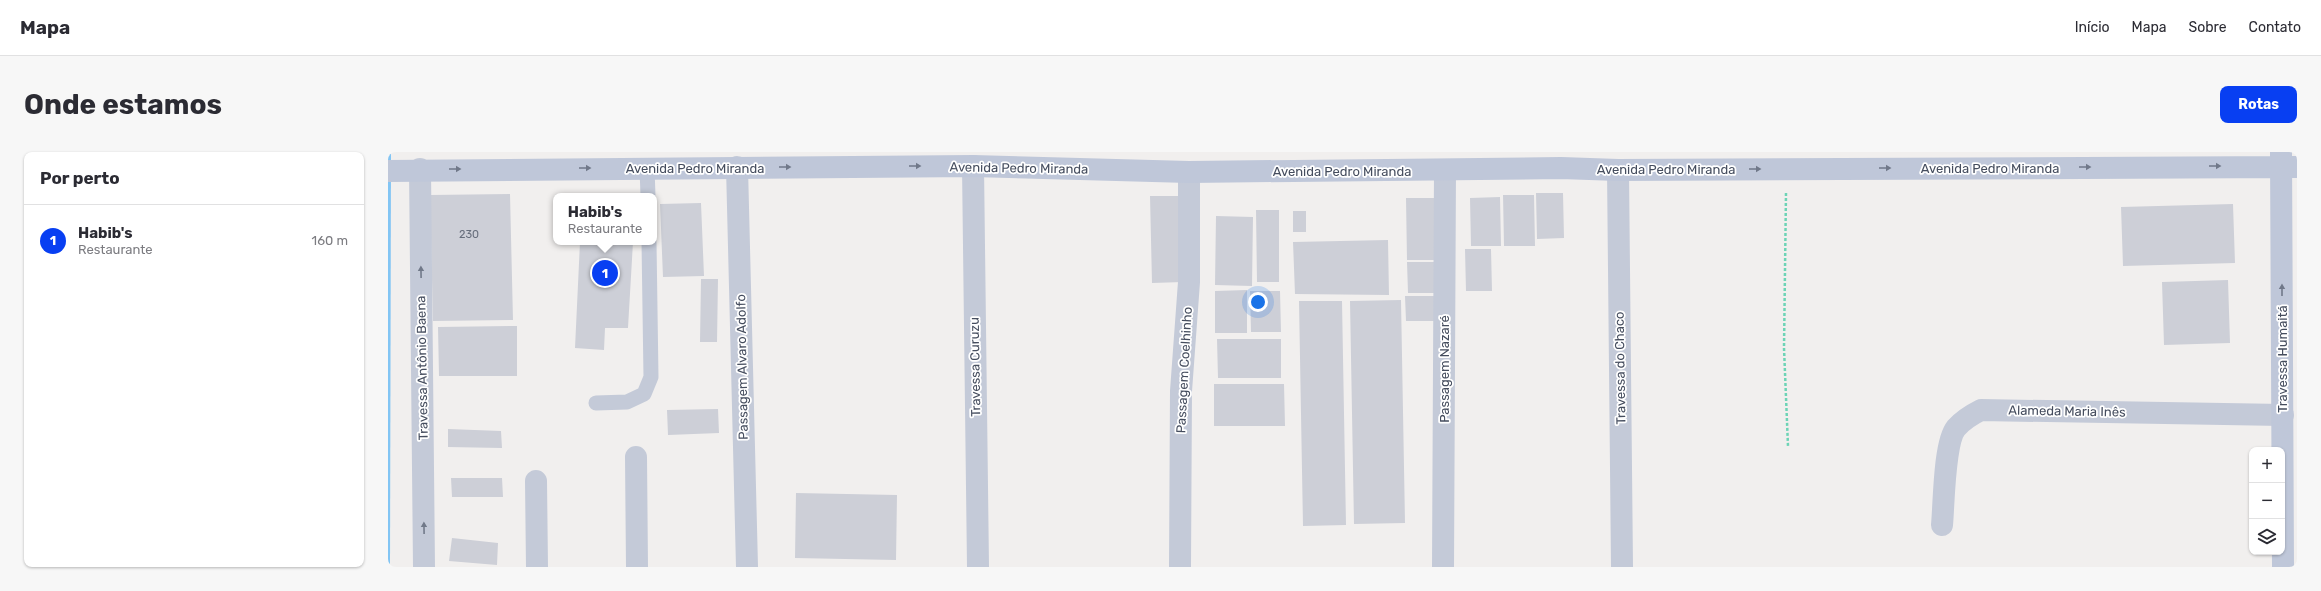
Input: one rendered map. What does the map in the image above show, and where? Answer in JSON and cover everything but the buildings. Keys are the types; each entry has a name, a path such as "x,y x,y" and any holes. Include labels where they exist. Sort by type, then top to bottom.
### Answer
{"main road":[{"name":"Avenida Pedro Miranda","path":"403,170 973,166 1189,172 1561,168 1618,170 1786,169 2287,162"},
{"name":"Travessa Humaitá","path":"2283,567 2283,415 2287,162"}],"street":[{"name":"Travessa Curuzu","path":"973,166 978,567"},
{"name":"Passagem Alvaro Adolfo","path":"737,167 747,567"},
{"name":"Travessa Antônio Baena","path":"403,170 424,567"},
{"name":"Passagem Nazaré","path":"1443,567 1445,170"},
{"name":"Travessa do Chaco","path":"1618,170 1622,567"},
{"name":"Passagem Coelhinho","path":"1180,567 1181,391 1189,282 1189,172"},
{"name":"Alameda Maria Inês","path":"1942,525 1949,444 1955,429 1968,417 1980,410 2283,415"},
{"path":"636,457 637,567"},
{"path":"536,481 537,567"}],"lane":[{"path":"648,168 648,193"},
{"path":"596,403 627,402 644,394 651,377 649,245"}],"path":[{"path":"1786,169 1784,348 1788,446"}],"water":[{"path":"388,152 391,152 390,567 388,567"}],"place":[{"name":"Habib's","path":"605,273"}]}
